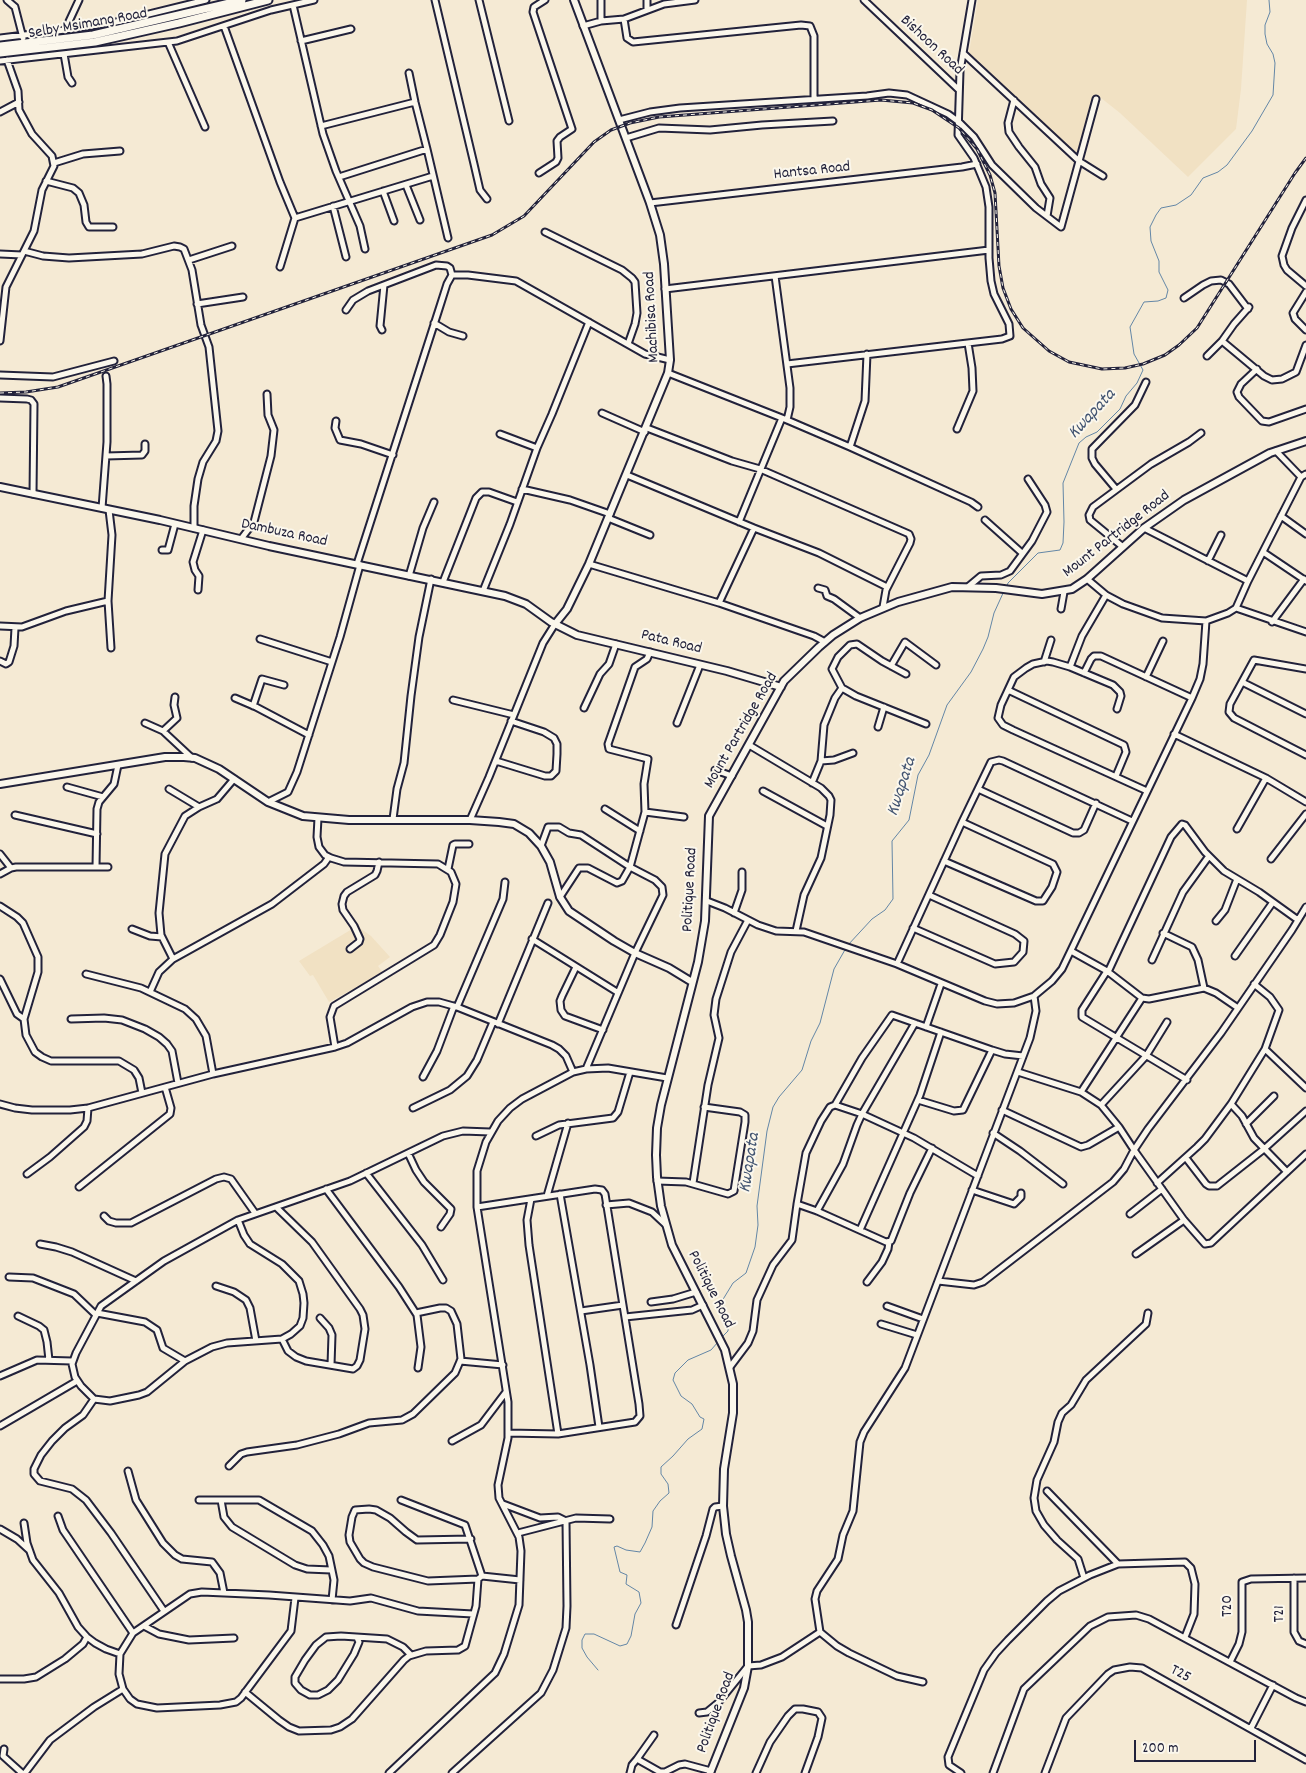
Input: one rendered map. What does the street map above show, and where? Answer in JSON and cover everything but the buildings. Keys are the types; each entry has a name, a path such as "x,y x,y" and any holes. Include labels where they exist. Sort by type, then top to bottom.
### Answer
{"main road":[{"name":"Selby Msimang Road","path":"0,46 93,35 242,0"},
{"name":"Selby Msimang Road","path":"0,53 104,40 268,0"}],"street":[{"path":"7,0 15,7 24,43"},
{"path":"0,38 124,20 206,0"},
{"path":"0,61 186,39 271,10 314,0"},
{"path":"435,0 480,190 487,199"},
{"path":"479,0 509,121"},
{"path":"538,173 556,162 558,158 557,141 572,129 552,75 533,12 534,7 545,0"},
{"name":"Machibisa Road","path":"555,624 568,610 589,564 646,430 668,373 670,360 663,248 650,203 574,0"},
{"path":"601,0 601,21"},
{"path":"647,0 647,9"},
{"path":"583,26 601,21 624,19 664,4 695,0"},
{"name":"Bishoon Road","path":"864,0 959,90"},
{"path":"787,364 1006,338 1010,333 1009,324 998,306 992,288 988,250 990,217 988,195 976,164 959,138 959,90 972,0"},
{"path":"65,30 77,2"},
{"path":"293,5 321,126 338,177 361,230 364,248"},
{"path":"624,19 627,38 633,42 801,24 810,26 814,36 814,99"},
{"path":"224,26 280,182 296,218 280,267"},
{"path":"300,40 351,29"},
{"path":"168,42 205,127"},
{"path":"963,53 1079,162 1103,176"},
{"path":"64,54 68,77 72,83"},
{"path":"0,341 1,315 6,287 34,231 42,190 53,169 54,163 52,156 32,134 19,110 18,91 7,60"},
{"path":"409,74 448,238"},
{"path":"618,120 650,112 680,108 892,92 907,95 948,114 959,122 974,137 992,165 1061,227 1096,99"},
{"path":"1014,100 1008,123 1009,132 1034,167 1041,184 1050,198 1047,216"},
{"path":"0,112 19,102"},
{"path":"321,126 415,102"},
{"path":"626,138 659,128 710,130 833,121"},
{"path":"338,177 427,149"},
{"path":"54,163 83,154 120,151"},
{"name":"Hantsa Road","path":"650,203 976,164"},
{"path":"296,218 433,176"},
{"path":"46,181 73,188 79,193 89,227 113,227"},
{"path":"406,185 420,220"},
{"path":"383,191 394,221"},
{"path":"1306,200 1292,228 1282,256 1287,270 1306,286"},
{"path":"333,206 346,257"},
{"path":"545,232 622,270 635,282 637,313 628,344"},
{"path":"0,254 23,252 56,258 93,258 142,254 177,246 184,249 192,270 201,326 210,352 218,431 216,441 203,462 198,478 194,506 194,528"},
{"path":"189,260 232,246"},
{"path":"665,288 988,250"},
{"path":"268,802 290,790 297,772 332,662 359,564 393,454 434,323 447,284 452,275 450,268 436,265 359,295 346,310"},
{"path":"452,275 516,281 652,357 670,360"},
{"path":"739,522 760,470 784,419 790,399 775,276"},
{"path":"1184,298 1189,293 1211,281 1221,280 1229,284 1249,308 1207,356"},
{"path":"382,330 380,326 384,285"},
{"path":"1306,292 1293,313 1295,319 1306,330"},
{"path":"197,304 243,297"},
{"path":"483,591 537,448 589,322"},
{"path":"434,323 449,332 463,336"},
{"path":"1222,341 1264,376 1272,380 1282,379 1293,374 1298,368 1306,345"},
{"path":"957,429 973,391 968,343"},
{"path":"850,447 865,402 867,354"},
{"path":"0,375 53,377 114,361"},
{"path":"1257,369 1241,384 1237,392 1239,397 1262,421 1269,422 1306,409"},
{"path":"668,373 850,447 972,502 978,507"},
{"path":"106,376 105,509 112,541 108,601 111,648"},
{"path":"1116,489 1092,458 1092,449 1135,405 1146,382"},
{"path":"241,539 254,522 270,461 274,433 268,415 267,394"},
{"path":"0,398 26,399 31,400 34,404 33,494"},
{"path":"602,413 760,470 909,534 910,543 887,587 883,607"},
{"path":"336,421 335,428 340,440 393,454"},
{"path":"1122,547 1089,518 1092,507 1151,464 1189,442 1200,433"},
{"path":"500,434 537,448"},
{"name":"Mount Partridge Road","path":"708,816 781,687 804,660 825,642 860,618 883,607 936,590 952,587 996,588 1042,594 1064,592 1087,580 1144,528 1184,500 1276,450 1306,440"},
{"path":"106,456 142,455 145,451 145,444"},
{"path":"1087,580 1106,595 1123,604 1162,618 1206,621 1236,608 1262,552 1303,476 1276,450"},
{"path":"627,475 819,553 887,587"},
{"path":"969,586 981,576 1001,575 1010,571 1032,542 1047,512 1045,505 1028,479"},
{"name":"Dambuza Road","path":"0,487 483,591 523,602 555,624"},
{"path":"522,489 570,500 650,535"},
{"path":"443,582 476,498 482,492 490,492 518,502"},
{"path":"409,576 423,528 434,502"},
{"path":"1281,516 1306,534"},
{"path":"985,520 1022,553"},
{"path":"162,550 168,550 175,524"},
{"path":"719,603 754,528"},
{"path":"1144,528 1248,581"},
{"path":"198,590 199,576 193,562 202,530"},
{"path":"1208,561 1221,535"},
{"path":"1262,552 1305,580 1272,622"},
{"path":"589,564 719,603 814,636 825,642"},
{"path":"393,819 397,789 404,763 419,637 431,579"},
{"path":"818,588 825,590 827,596 860,618"},
{"path":"1061,609 1064,592"},
{"path":"1070,667 1082,636 1106,595"},
{"path":"0,626 15,628 28,626 66,611 108,601"},
{"path":"1236,608 1272,622 1306,632"},
{"path":"707,901 776,931 804,932 854,951 897,964 985,1001 997,1004 1014,1004 1034,996 1052,982 1062,969 1192,698 1203,664 1206,621"},
{"path":"470,820 496,761 543,643 555,624"},
{"name":"Pata Road","path":"555,624 577,634 781,687"},
{"path":"0,661 6,664 9,662 14,646 15,628"},
{"path":"260,639 332,662"},
{"path":"1044,662 1051,640"},
{"path":"1146,677 1163,641"},
{"path":"891,666 905,642 936,665"},
{"path":"584,708 600,674 609,664 616,644"},
{"path":"906,674 857,644 851,644 832,665 832,672 842,688 926,724"},
{"path":"560,897 579,868 588,868 617,883 622,881 630,867 645,812 644,784 648,759 609,749 608,744 635,667 646,659 650,652"},
{"path":"1084,672 1094,656 1101,656 1192,698"},
{"path":"1306,669 1256,659 1252,661 1230,704 1230,715 1234,718 1306,755"},
{"path":"1117,709 1121,700 1120,692 1113,686 1070,667 1054,662 1044,662 1033,664 1014,677 998,713 999,722 1003,725 1147,790"},
{"path":"677,723 700,665"},
{"path":"253,706 262,679 284,686"},
{"path":"1242,682 1306,714"},
{"path":"812,783 821,761 824,725 834,698 842,688"},
{"path":"1008,690 1124,745 1126,752 1116,776"},
{"path":"163,731 177,718 174,705 175,697"},
{"path":"235,698 309,735"},
{"path":"452,700 514,715"},
{"path":"878,727 884,707"},
{"path":"496,761 545,776 554,774 557,768 557,744 554,738 544,732 511,721"},
{"path":"144,723 163,731 192,758"},
{"path":"1174,734 1266,778 1306,802"},
{"path":"749,745 812,783 829,796 831,806 821,858 804,895 796,931"},
{"path":"821,761 834,760 853,753"},
{"path":"0,784 165,757 192,758 219,768 268,802 294,814 350,820 470,820 514,824 529,833 541,846 550,862 560,897 565,906 574,915 635,952 669,968 692,982"},
{"path":"897,964 989,764 999,760 1132,821"},
{"path":"96,868 97,809 103,797 114,784 118,765"},
{"path":"715,770 732,776"},
{"path":"1237,828 1266,778"},
{"path":"173,959 162,937 159,914 165,854 183,817 199,807 217,800 234,779"},
{"path":"67,787 103,797"},
{"path":"169,789 199,807"},
{"path":"978,789 1079,833 1084,830 1096,803"},
{"path":"763,791 827,826"},
{"path":"605,809 640,831"},
{"path":"645,812 684,816"},
{"path":"1270,859 1306,814"},
{"path":"15,815 97,834"},
{"name":"Politique Road","path":"708,816 707,901 698,962 667,1078 657,1128 657,1180 661,1206 672,1245 725,1350 733,1384 733,1413 724,1468 723,1506 726,1534 748,1622 748,1666 744,1688 711,1772"},
{"path":"318,818 317,842 321,850 329,858 344,862 438,864 448,869 455,880 456,889 453,902 437,942 428,950 336,1004 330,1017 335,1047"},
{"path":"944,861 1036,901 1043,901 1052,888 1057,872 1054,864 962,822"},
{"path":"1187,1080 1089,1022 1082,1017 1081,1013 1107,971 1171,837 1182,824 1186,825 1209,856 1224,871 1259,892 1298,920"},
{"path":"541,846 548,827 559,827 569,833 581,835 630,867 655,880 664,890 661,901 617,992 586,1069"},
{"path":"448,869 453,845 469,844"},
{"path":"0,854 11,868"},
{"path":"1152,960 1183,892 1209,856"},
{"path":"150,992 159,972 173,959 272,904 324,864 329,858"},
{"path":"350,949 360,939 343,910 342,900 347,892 375,875 379,862"},
{"path":"0,874 11,868 108,868"},
{"path":"734,913 742,890 742,872"},
{"path":"1216,921 1225,910 1237,879"},
{"path":"422,1077 437,1052 455,1006 503,899 505,882"},
{"path":"913,928 995,964 1014,962 1023,952 1024,941 1016,934 929,895"},
{"path":"1235,956 1273,902"},
{"path":"413,1108 450,1090 467,1076 496,1023 548,904"},
{"path":"0,906 17,917 23,924 38,957 38,972 24,1019 25,1032 35,1052 52,1061 119,1061 134,1070 139,1078 142,1093"},
{"path":"938,1281 974,1285 983,1282 1113,1182 1124,1169 1134,1150 1238,1008 1306,907"},
{"path":"693,1184 704,1107 714,1052 719,1038 714,1015 716,999 731,952 748,920"},
{"path":"132,929 150,936 162,937"},
{"path":"1164,934 1192,947 1198,960 1204,988"},
{"path":"532,939 617,992"},
{"path":"1071,951 1107,971 1142,998 1204,988 1216,993 1238,1008"},
{"path":"576,967 562,996 561,1010 565,1016 603,1030"},
{"path":"86,974 119,981 150,992 185,1009 196,1019 206,1036 213,1074"},
{"path":"0,979 18,1014 24,1019"},
{"path":"926,1027 941,984"},
{"path":"1157,1183 1205,1139 1231,1104 1265,1049 1279,1010 1275,1002 1254,984"},
{"path":"923,1682 897,1676 837,1646 820,1632 815,1600 817,1591 838,1559 843,1535 853,1511 860,1442 864,1432 904,1372 993,1133 1018,1072 1034,1024 1036,1012 1034,996"},
{"path":"1081,1092 1142,998"},
{"path":"0,1104 32,1110 88,1108 213,1074 335,1047 347,1043 418,1004 427,1002 438,1002 455,1006 559,1049 568,1059 573,1072"},
{"path":"730,1367 744,1350 751,1337 757,1300 773,1265 792,1240 806,1154 821,1121 830,1107 835,1105 862,1058 891,1016 896,1016 1005,1054 1023,1056"},
{"path":"71,1019 104,1018 122,1020 159,1037 172,1051 178,1083"},
{"path":"1101,1106 1146,1056 1168,1022"},
{"path":"817,1212 844,1164 862,1114 915,1023"},
{"path":"860,1230 918,1100 941,1032"},
{"path":"1265,1049 1306,1088"},
{"path":"918,1100 954,1111 963,1110 992,1050"},
{"path":"389,1773 495,1673 504,1654 516,1618 520,1598 521,1551 518,1533 499,1498 498,1485 508,1433 506,1392 477,1207 477,1171 490,1132 504,1113 517,1102 573,1072 586,1069 608,1068 667,1078"},
{"path":"536,1136 559,1125 607,1119 616,1116 630,1072"},
{"path":"1018,1072 1081,1092 1101,1106 1119,1127 1184,1220 1205,1244 1211,1243 1306,1154"},
{"path":"79,1187 170,1114 171,1108 165,1087"},
{"path":"1246,1124 1274,1096"},
{"path":"1231,1104 1242,1116 1250,1132 1287,1172"},
{"path":"835,1105 862,1114 903,1133 978,1176"},
{"path":"657,1180 693,1184 728,1194 733,1192 736,1185 744,1115 740,1112 704,1107"},
{"path":"26,1174 50,1157 84,1127 88,1108"},
{"path":"1002,1110 1081,1147 1088,1146 1119,1127"},
{"path":"1186,1158 1206,1184 1214,1187 1222,1184 1306,1111"},
{"path":"547,1196 568,1123"},
{"path":"238,1220 250,1244 282,1264 295,1276 301,1286 304,1303 300,1326 282,1339 220,1344 185,1361 144,1394 110,1401 94,1399 77,1381 72,1361 96,1314 104,1304 170,1258 238,1220 350,1181 449,1134 463,1131 490,1132"},
{"path":"993,1133 1063,1184"},
{"path":"867,1282 882,1262 910,1193 932,1148"},
{"path":"408,1153 424,1182 451,1208 450,1214 441,1227"},
{"path":"366,1173 422,1245 443,1280"},
{"path":"104,1216 116,1223 131,1223 216,1179 224,1177 231,1179 255,1214"},
{"path":"326,1189 416,1313 421,1347 418,1368"},
{"path":"477,1207 600,1189 605,1194 640,1416 635,1422 558,1434 508,1433"},
{"path":"1130,1214 1162,1189"},
{"path":"972,1190 1014,1204 1021,1197 1021,1193"},
{"path":"560,1194 599,1427"},
{"path":"531,1199 527,1220 528,1237 558,1434"},
{"path":"606,1205 629,1203 652,1212 666,1225"},
{"path":"797,1204 889,1242"},
{"path":"276,1207 312,1242 363,1315 365,1329 364,1341 357,1366 350,1369 306,1361 294,1356 282,1339"},
{"path":"1136,1254 1184,1220"},
{"path":"40,1244 72,1252 136,1281"},
{"path":"9,1277 33,1278 74,1294 96,1314 145,1322 157,1330 163,1348 185,1361"},
{"path":"216,1286 234,1292 246,1300 250,1308 256,1341"},
{"path":"651,1302 673,1299 696,1292"},
{"path":"581,1311 623,1305"},
{"path":"625,1317 692,1310 703,1305"},
{"path":"887,1306 923,1319"},
{"path":"229,1466 241,1454 247,1452 297,1445 369,1423 406,1419 414,1414 457,1370 460,1361 457,1324 451,1311 446,1308 440,1308 416,1313"},
{"path":"1084,1578 1078,1559 1057,1540 1044,1525 1036,1511 1034,1498 1037,1480 1054,1442 1062,1413 1071,1405 1086,1380 1146,1324 1148,1313"},
{"path":"18,1316 44,1330 49,1360"},
{"path":"320,1318 329,1328 332,1335 331,1365"},
{"path":"881,1324 917,1335"},
{"path":"0,1376 37,1360 72,1361"},
{"path":"460,1361 503,1365"},
{"path":"0,1426 77,1381"},
{"path":"452,1441 481,1425 506,1392"},
{"path":"94,1399 83,1415 65,1428 52,1441 41,1455 34,1469 34,1474 40,1481 72,1489 90,1504 164,1611"},
{"path":"128,1471 136,1500 163,1543 182,1559 212,1562 220,1573 224,1593"},
{"path":"1047,1491 1118,1564"},
{"path":"199,1500 259,1500 315,1534 329,1556 334,1586 332,1600"},
{"path":"221,1500 224,1517 232,1528 298,1566 307,1569 331,1570"},
{"path":"246,1692 289,1727 299,1731 331,1730 340,1727 352,1719 404,1660 411,1655 426,1651 458,1650 464,1648 477,1602 480,1577 471,1540 465,1525 401,1500"},
{"path":"502,1503 540,1518 558,1517 566,1520"},
{"path":"676,1625 706,1536 712,1509 715,1506 723,1506"},
{"path":"471,1540 416,1540 390,1518 376,1510 355,1510 352,1517 350,1542 360,1559 373,1567 428,1581 480,1577 520,1580"},
{"path":"58,1516 66,1534 133,1632"},
{"path":"518,1533 581,1517 610,1519"},
{"path":"452,1773 545,1688 564,1637 567,1622 566,1520"},
{"path":"24,1523 29,1550"},
{"path":"0,1529 17,1539 29,1550 87,1638 106,1649 120,1654"},
{"path":"961,1773 949,1765 948,1757 988,1664 1008,1640 1047,1600 1059,1591 1118,1564 1178,1561 1188,1564 1194,1579 1194,1614 1185,1637"},
{"name":"T21","path":"1294,1578 1294,1632 1299,1641 1306,1644"},
{"name":"T20","path":"1230,1662 1239,1644 1242,1632 1242,1582 1251,1579 1306,1578"},
{"path":"295,1598 291,1631 246,1692 236,1702 231,1704 157,1708 137,1704 130,1699 123,1689 119,1674 120,1654 133,1632 190,1594 202,1592 350,1601 371,1598 418,1611 473,1614"},
{"path":"993,1773 1019,1698 1024,1689 1090,1626 1108,1617 1136,1616 1149,1619 1306,1702"},
{"path":"144,1626 159,1634 189,1640 234,1638"},
{"path":"700,1713 707,1712 718,1703 748,1666 761,1665 782,1657 820,1632"},
{"path":"357,1638 359,1642 354,1654 338,1680 328,1690 318,1695 310,1695 295,1684 296,1673 311,1651 322,1639 331,1636 388,1640 403,1647 411,1655"},
{"path":"0,1679 36,1677 65,1659 83,1644 87,1638"},
{"name":"T25","path":"1044,1773 1066,1718 1096,1685 1114,1670 1137,1667 1252,1728 1306,1760"},
{"path":"1252,1728 1273,1685"},
{"path":"4,1748 4,1756 24,1773 50,1740 94,1707 123,1689"},
{"path":"756,1773 770,1742 788,1716 795,1709 803,1709 818,1712 822,1718 818,1737 805,1773"},
{"path":"630,1773 632,1765 654,1736"},
{"path":"637,1759 660,1772 665,1772 685,1764 711,1772"}],"shaded area":[{"path":"978,0 1247,0 1241,89 1236,129 1188,177 1120,113 1096,94 1078,156 969,53"},
{"path":"357,926 371,936 390,957 378,966 383,973 329,1002 313,975 310,976 299,961"}],"waterway":[{"name":"Kwapata","path":"1006,588 1008,583 1038,553 1060,550 1063,543 1064,522 1063,483 1079,443 1097,432 1120,409 1143,370 1134,354 1130,327 1144,302 1158,301 1166,298 1168,290 1159,272 1159,261 1151,241 1150,227 1156,215 1161,208 1176,205 1191,195 1203,178 1218,172 1227,165 1252,131 1273,95 1275,63 1265,34 1265,25 1270,12 1269,0"},
{"name":"Kwapata","path":"848,945 872,919 885,910 893,899 892,841 909,820 918,775 929,755 947,705 971,672 983,649 994,613 1004,591"},
{"name":"Kwapata","path":"722,1337 728,1331 728,1316 722,1301 733,1283 746,1273 755,1247 758,1225 757,1206 767,1131 773,1107 802,1070 811,1041 820,1023 834,969 846,948"},
{"name":"Kwapata","path":"598,1670 582,1648 582,1640 585,1634 594,1634 620,1646 627,1644 631,1636 635,1614 641,1603 639,1592 626,1584 627,1575 620,1572 614,1547 617,1546 626,1550 640,1552 652,1527 653,1511 669,1493 668,1484 661,1474 661,1467 688,1439 702,1429 704,1419 700,1417 692,1404 681,1396 673,1380 675,1373 688,1360 711,1350 718,1342"}],"railway":[{"path":"0,393 26,392 58,387 492,235 524,216 594,142 611,130 630,123 659,117 881,100 913,103 932,110 959,128 977,149 990,175 995,193 999,266 1003,288 1011,309 1023,328 1049,351 1069,362 1102,369 1125,368 1143,364 1165,355 1197,328 1306,158"}]}
